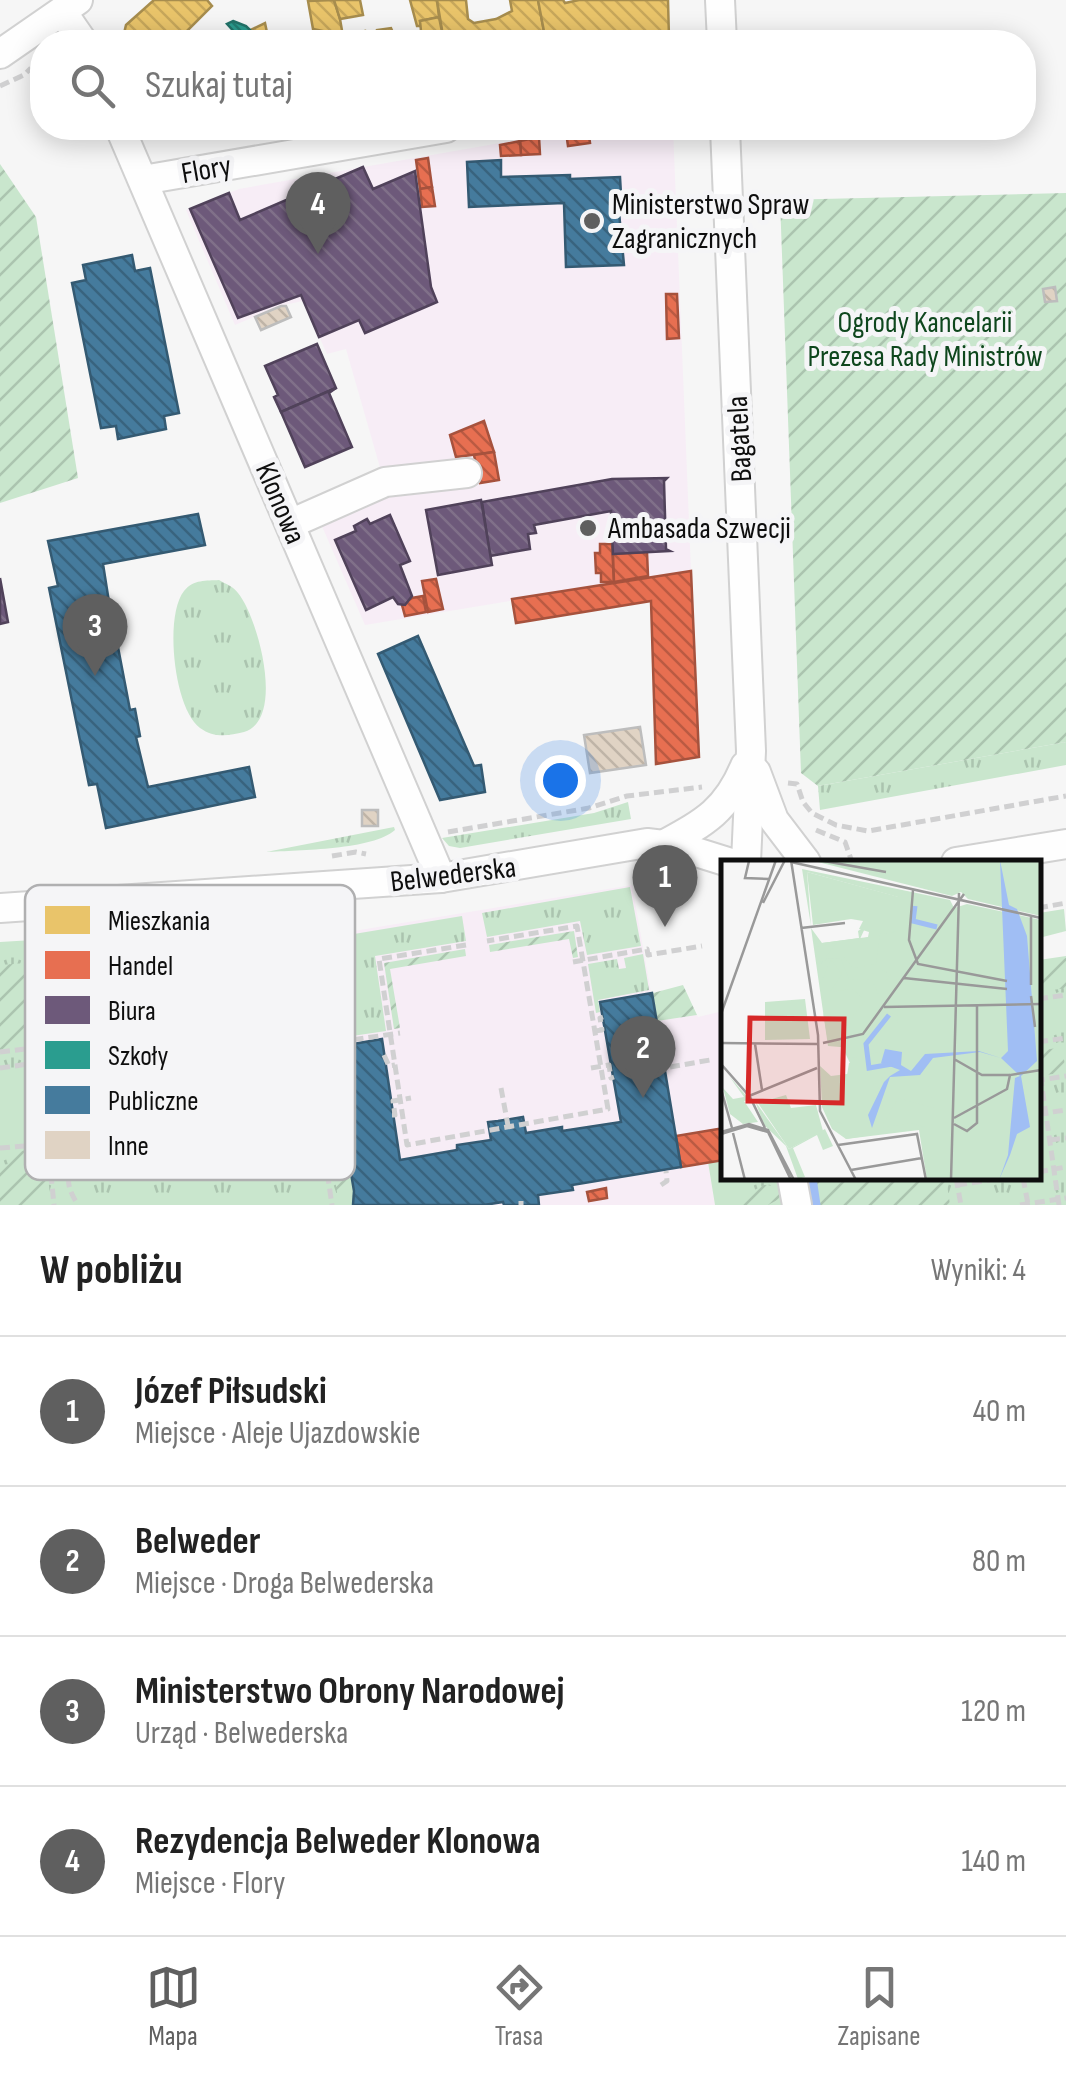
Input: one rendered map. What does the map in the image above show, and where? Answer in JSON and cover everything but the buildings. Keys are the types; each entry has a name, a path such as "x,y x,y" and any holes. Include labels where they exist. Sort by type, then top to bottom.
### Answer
{"street":[{"path":"720,0 721,30"},
{"path":"36,30 71,6 79,30"},
{"path":"0,54 30,34"},
{"name":"Klonowa","path":"125,140 441,878"},
{"name":"Flory","path":"143,180 376,140"},
{"name":"Bagatela","path":"726,140 752,751 746,860"},
{"path":"290,524 385,482 466,473"},
{"path":"665,844 724,806 734,794 752,751"},
{"name":"Bagatela","path":"752,751 764,799 804,860"},
{"name":"Belwederska","path":"338,885 441,878 648,843 665,844"},
{"path":"665,844 721,860"},
{"path":"968,860 1066,844"},
{"name":"Belwederska","path":"0,908 25,906"},
{"path":"792,1180 797,1205"}],"path":[{"path":"780,782 796,784 803,802 823,820 868,830 1066,796"},
{"path":"438,834 589,808 639,794 706,787"},
{"path":"849,850 852,860"},
{"path":"1041,907 1066,903"},
{"path":"466,945 380,960 407,1145 608,1109 577,926 488,941"},
{"path":"574,962 702,946"},
{"path":"1041,999 1066,995"},
{"path":"595,1032 602,1030 602,1017"},
{"path":"355,1039 400,1032"},
{"path":"1041,1042 1066,1040"},
{"path":"0,1052 25,1049"},
{"path":"384,1055 388,1066 396,1064"},
{"path":"670,1067 710,1060"},
{"path":"0,1068 25,1064"},
{"path":"591,1068 609,1065 611,1078 614,1077"},
{"path":"1020,1205 1061,1201 1042,1113 1041,1080 1066,1076"},
{"path":"501,1088 508,1129"},
{"path":"392,1115 393,1101 412,1098"},
{"path":"1042,1113 1066,1110"},
{"path":"431,1129 433,1140"},
{"path":"1050,1140 1066,1138"},
{"path":"0,1148 25,1145"},
{"path":"1041,1172 1066,1168"},
{"path":"661,1185 667,1181 666,1172"},
{"path":"52,1180 54,1205"},
{"path":"68,1180 78,1205"},
{"path":"328,1180 332,1205"},
{"path":"957,1181 961,1205"}],"shaded area":[{"path":"517,140 673,140 691,571 365,625 311,501 381,471 346,349 327,354 303,301 279,306 235,325 186,210 239,189"},
{"path":"632,885 656,1021 721,1011 721,1160 708,1163 715,1205 0,1205 30,1180 355,1180 355,931"}],"green space":[{"path":"0,164 36,217 78,478 0,503"},
{"name":"Ogrody Kancelarii Prezesa Rady Ministrów","path":"1066,193 1066,742 818,786 801,773 780,200"},
{"path":"219,580 236,591 246,605 260,644 266,689 264,709 257,724 244,732 227,735 205,731 191,718 178,683 173,640 174,620 184,591 196,583"},
{"path":"1066,742 1066,765 820,810 818,786"},
{"path":"628,802 631,819 460,848 449,846 442,838 594,813"},
{"path":"394,827 385,837 370,842 266,852"},
{"path":"630,887 641,946 587,955 580,921 487,937 482,913"},
{"path":"1064,909 1066,931 1041,937 1041,913"},
{"path":"462,916 466,941 375,956 386,1031 355,1036 355,934"},
{"path":"574,931 578,957 573,958 569,939 490,952 489,945"},
{"path":"25,940 25,1180 352,1180 353,1205 0,1205 0,942"},
{"path":"465,949 466,956 390,969 400,1028 394,1029 384,963"},
{"path":"643,954 649,990 598,1000 600,1012 596,1013 588,964 617,959 619,969 626,968 624,958"},
{"path":"1066,956 1066,1205 715,1205 708,1162 721,1160 721,1180 1041,1180 1041,960"},
{"path":"1066,958 1066,988 1041,992 1041,963"},
{"path":"25,963 25,1046 0,1050 0,965"},
{"path":"683,985 697,1015 657,1021 653,993"},
{"path":"1062,1047 1066,1072 1041,1076 1041,1051"},
{"path":"25,1067 25,1142 0,1146 0,1071"},
{"path":"25,1150 25,1180 48,1180 50,1196 39,1201 39,1205 0,1205 0,1165 9,1164 7,1154"},
{"path":"335,1180 352,1180 353,1196 338,1199"},
{"path":"814,1180 951,1182 947,1184 950,1205 818,1205"},
{"path":"764,1185 777,1186 781,1192 779,1199 768,1205 726,1205"}],"waterway":[{"path":"812,1180 816,1205"}],"place":[{"name":"Ministerstwo Spraw Zagranicznych","path":"592,221"},
{"name":"Rezydencja Belweder Klonowa","path":"318,254"},
{"name":"Ambasada Szwecji","path":"588,528"},
{"name":"Ministerstwo Obrony Narodowej","path":"95,676"},
{"name":"Józef Piłsudski","path":"665,927"},
{"name":"Belweder","path":"643,1098"}]}
